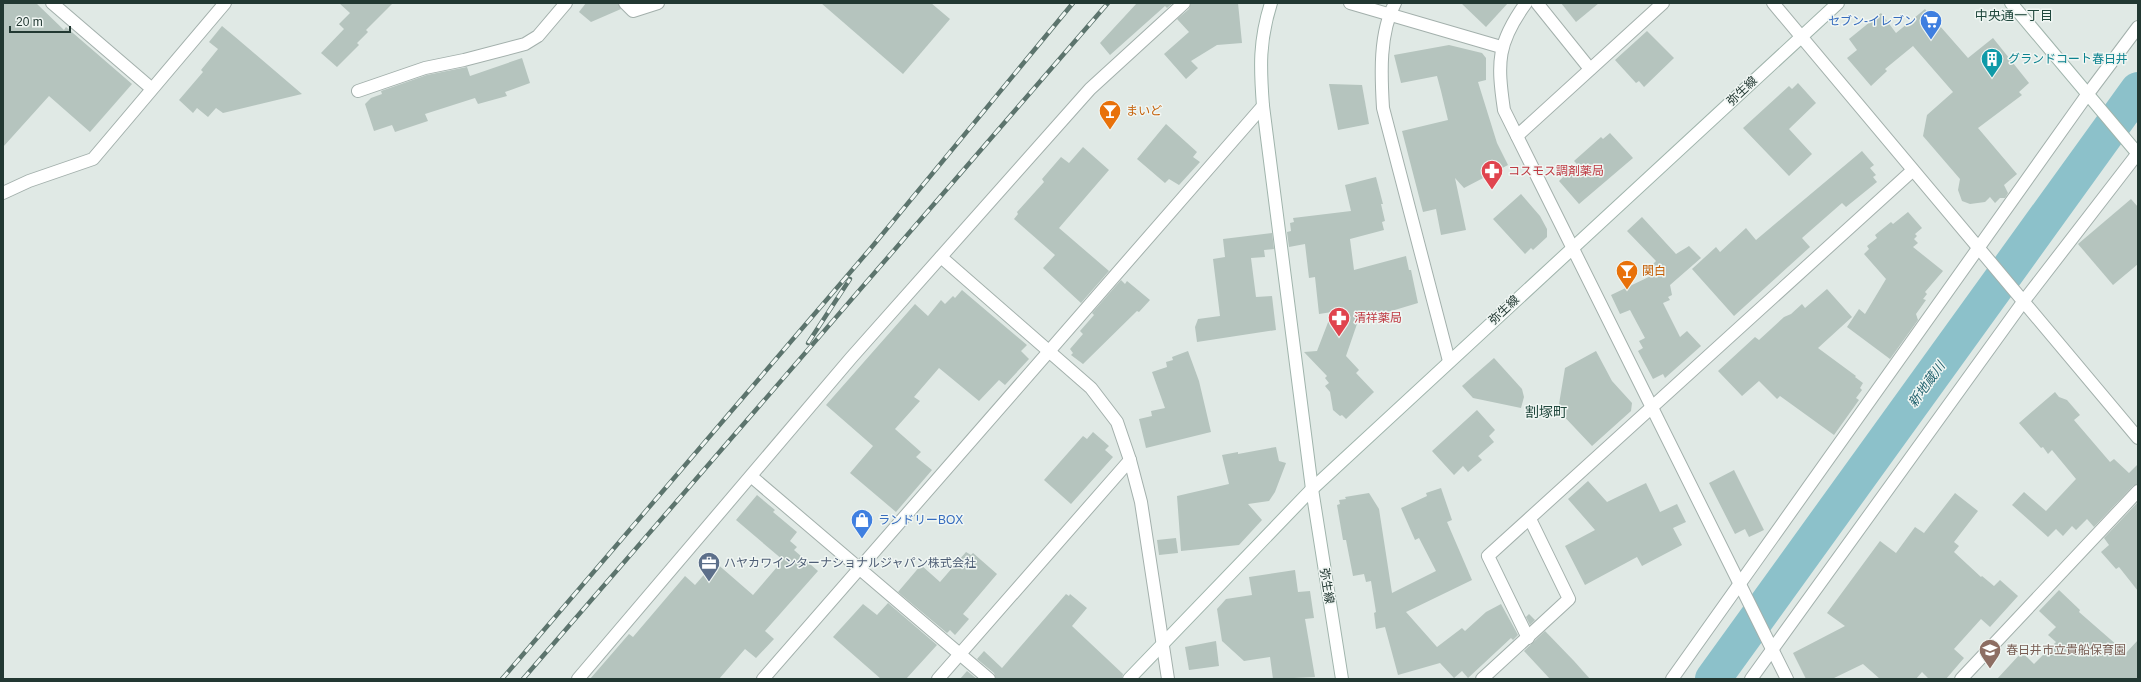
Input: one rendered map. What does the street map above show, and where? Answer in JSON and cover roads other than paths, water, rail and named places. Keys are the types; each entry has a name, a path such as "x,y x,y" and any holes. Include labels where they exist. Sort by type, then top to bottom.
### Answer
{"street":[{"path":"52,3 151,88"},
{"path":"3,193 29,181 93,159 151,88 225,3"},
{"path":"358,91 425,68 464,60 525,44 538,36 566,3"},
{"path":"625,3 633,11 658,3"},
{"path":"578,679 752,477 851,358 1090,89 1184,3"},
{"path":"1129,679 1312,489 1263,106 1260,64 1263,28 1271,3"},
{"path":"1350,3 1501,47"},
{"path":"1395,3 1390,14 1381,76 1383,108 1448,361"},
{"path":"1526,3 1513,21 1501,47 1500,82 1504,110 1571,248 1652,406 1787,679"},
{"path":"1537,3 1590,69"},
{"path":"1517,136 1663,3"},
{"path":"1773,3 1802,36 1912,171 2138,438"},
{"name":"弥生線","path":"1342,679 1312,489 1448,361 1838,3"},
{"path":"1751,679 2024,302 2138,154 2011,3"},
{"path":"1672,679 1979,250 2091,99 2138,27"},
{"path":"763,679 1263,106"},
{"path":"1528,638 1488,556 1912,171"},
{"path":"941,257 1091,388 1117,422 1130,460 1141,502 1168,679"},
{"path":"938,679 1130,460"},
{"path":"752,477 989,679"},
{"path":"1961,679 2138,491"},
{"path":"1482,679 1569,599 1530,519"}],"waterway":[{"name":"新地蔵川","path":"1713,679 2138,90"}],"railway":[{"path":"502,679 871,248 1073,3"},
{"path":"523,679 1108,3"},
{"path":"808,343 850,279"}],"place":[{"name":"セブン-イレブン","path":"1931,40"},
{"name":"グランドコート春日井","path":"1992,78"},
{"name":"まいど","path":"1110,130"},
{"name":"コスモス調剤薬局","path":"1492,190"},
{"name":"関白","path":"1627,290"},
{"name":"清祥薬局","path":"1339,338"},
{"name":"ランドリーBOX","path":"862,540"},
{"name":"ハヤカワインターナショナルジャパン株式会社","path":"709,582"},
{"name":"春日井市立貴船保育園","path":"1990,670"}],"district":[{"name":"中央通一丁目","path":"2014,15"},
{"name":"割塚町","path":"1546,412"}]}
